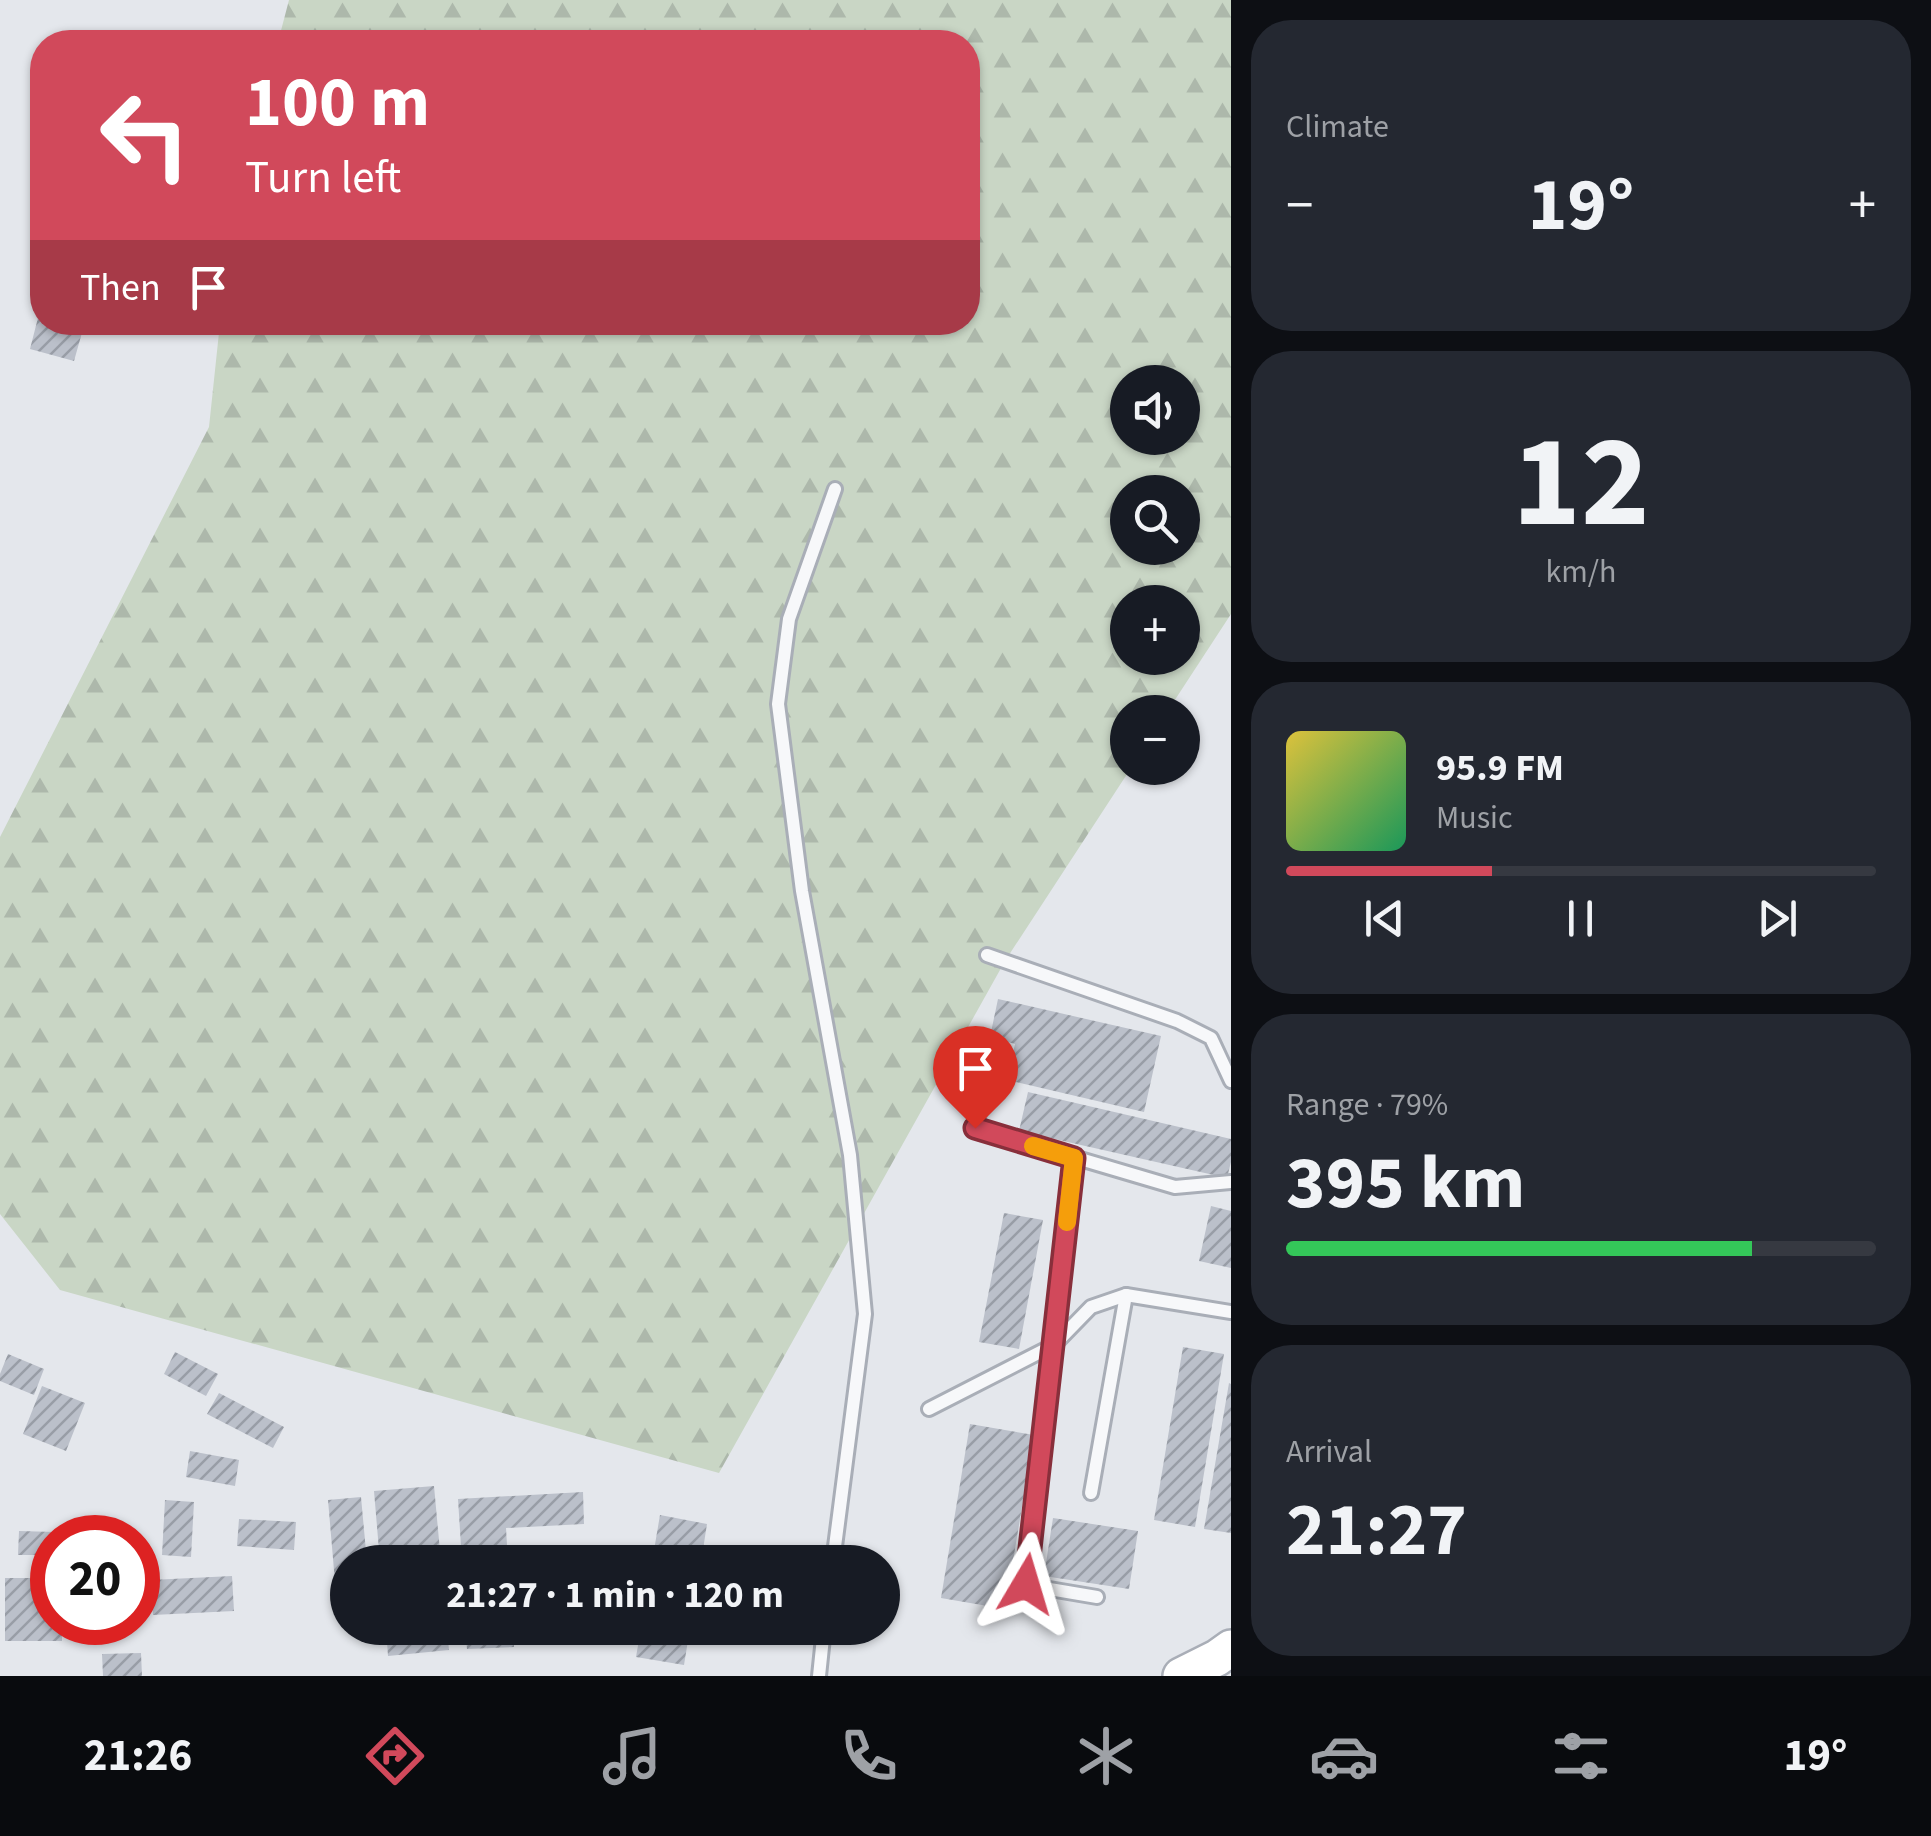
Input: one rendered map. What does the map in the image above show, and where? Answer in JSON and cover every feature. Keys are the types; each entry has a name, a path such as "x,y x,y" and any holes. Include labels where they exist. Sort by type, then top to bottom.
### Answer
{"street":[{"path":"1181,1676 1231,1648"}],"lane":[{"path":"834,1545 865,1314 850,1155 802,891 778,704 789,619 835,488"},
{"path":"987,955 1178,1021 1212,1038 1231,1081"},
{"path":"988,1080 975,1128 1175,1187 1231,1182"},
{"path":"1074,1158 1026,1584 1096,1597"},
{"path":"1091,1493 1126,1295"},
{"path":"929,1410 1054,1345 1091,1306 1126,1295 1231,1312"},
{"path":"820,1676 823,1645"}],"green space":[{"path":"289,0 1231,0 1231,614 1200,661 1200,585 1110,585 1110,675 1191,675 1178,695 1110,695 1110,785 1120,785 1005,961 719,1473 60,1290 0,1214 0,837 209,427 219,335 980,335 980,30 281,30"}],"building":[{"path":"34,335 81,335 74,361 30,349"},
{"path":"998,999 1161,1036 1144,1112 1007,1080 1015,1044 990,1037"},
{"path":"1028,1092 1231,1139 1227,1178 1019,1131"},
{"path":"1211,1206 1231,1211 1231,1268 1199,1261"},
{"path":"1004,1213 1043,1220 1019,1349 979,1342"},
{"path":"1183,1347 1224,1354 1195,1527 1154,1520"},
{"path":"175,1352 218,1374 206,1396 164,1374"},
{"path":"8,1354 44,1369 34,1395 0,1381"},
{"path":"1231,1384 1231,1533 1204,1529"},
{"path":"42,1386 85,1403 66,1451 23,1434"},
{"path":"219,1393 284,1427 273,1448 207,1414"},
{"path":"970,1424 1034,1435 1005,1609 941,1598"},
{"path":"190,1451 239,1460 235,1486 186,1477"},
{"path":"434,1486 439,1545 379,1545 374,1491"},
{"path":"583,1492 584,1524 506,1528 507,1545 461,1545 458,1499"},
{"path":"361,1497 365,1545 332,1545 328,1500"},
{"path":"165,1500 194,1502 191,1557 162,1555"},
{"path":"660,1515 707,1524 704,1545 655,1545"},
{"path":"1053,1518 1138,1531 1129,1589 1044,1576"},
{"path":"239,1519 296,1522 294,1550 237,1546"},
{"path":"19,1531 30,1531 30,1555 18,1555"},
{"path":"232,1576 234,1611 160,1615 160,1580"},
{"path":"5,1578 30,1578 30,1641 5,1641"},
{"path":"387,1645 449,1645 449,1650 388,1656"},
{"path":"467,1645 514,1645 514,1647 467,1649"},
{"path":"638,1645 687,1645 684,1665 636,1657"},
{"path":"141,1653 142,1676 103,1676 102,1654"}],"slow traffic":[{"path":"1033,1146 1074,1158 1067,1222"}],"route":[{"path":"975,1128 1074,1158 1026,1584"}]}
